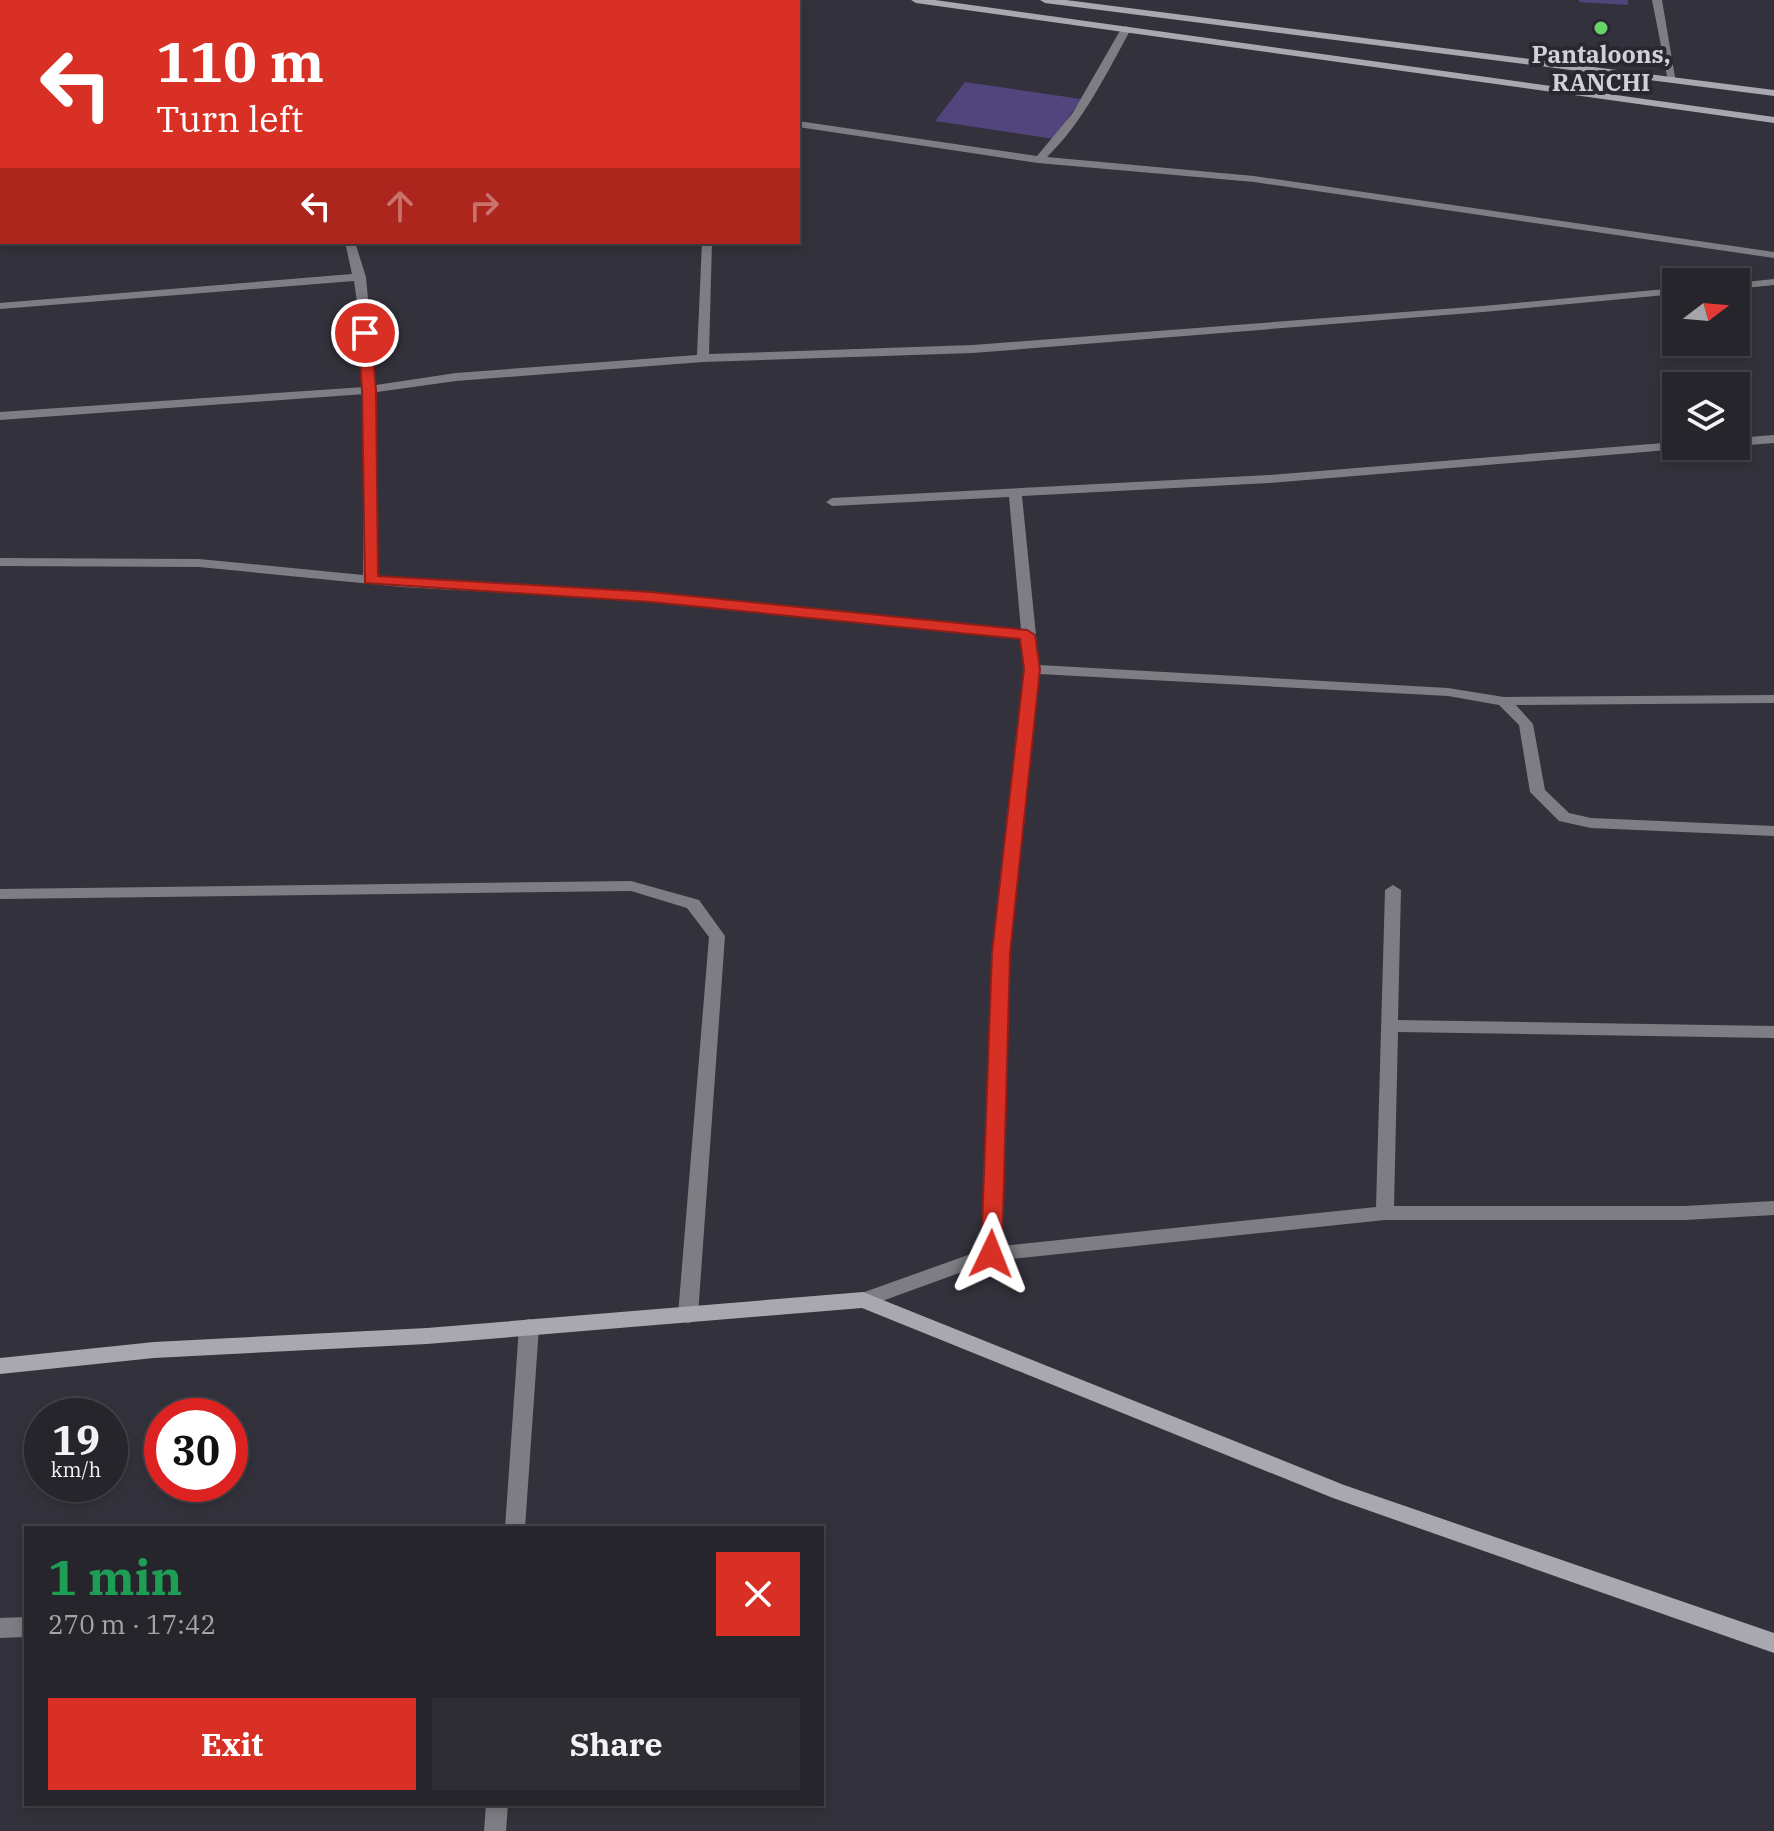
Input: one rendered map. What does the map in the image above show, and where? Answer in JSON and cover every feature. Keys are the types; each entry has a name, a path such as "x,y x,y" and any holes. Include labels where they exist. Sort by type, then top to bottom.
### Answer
{"main road":[{"path":"916,0 1774,120"},
{"path":"1045,0 1095,3 1774,93"},
{"path":"0,1366 154,1350 427,1336 863,1300 1340,1492 1774,1643"}],"street":[{"path":"1657,0 1673,81"},
{"path":"1038,160 1051,148 1089,94 1126,29"},
{"path":"800,124 1038,160 1254,179 1774,255"},
{"path":"351,244 360,277 369,390 370,580"},
{"path":"703,358 707,244"},
{"path":"0,306 360,277"},
{"path":"1750,285 1774,282"},
{"path":"0,416 369,390 456,377 703,358 973,349 1662,292"},
{"path":"1750,441 1774,439"},
{"path":"832,502 1269,479 1662,447"},
{"path":"991,1254 1001,953 1032,669 1015,492"},
{"path":"0,562 199,563 370,580 651,597 1027,635"},
{"path":"1032,669 1448,692 1504,701 1774,699"},
{"path":"1504,701 1526,724 1538,792 1564,817 1591,823 1774,831"},
{"path":"0,894 631,886 693,904 717,936 688,1315"},
{"path":"1385,1213 1393,890"},
{"path":"1391,1026 1774,1032"},
{"path":"863,1300 991,1254 1385,1213 1685,1213 1774,1208"},
{"path":"515,1526 529,1327"},
{"path":"0,1628 24,1627"},
{"path":"495,1831 497,1806"}],"building":[{"path":"1628,0 1628,5 1579,2"},
{"path":"965,82 1081,99 1054,139 935,121"}],"place":[{"name":"Pantaloons, RANCHI","path":"1601,28"}],"route":[{"path":"365,333 369,390 370,580 651,597 1027,635 1032,669 1011,837 1001,953 991,1254"}]}
